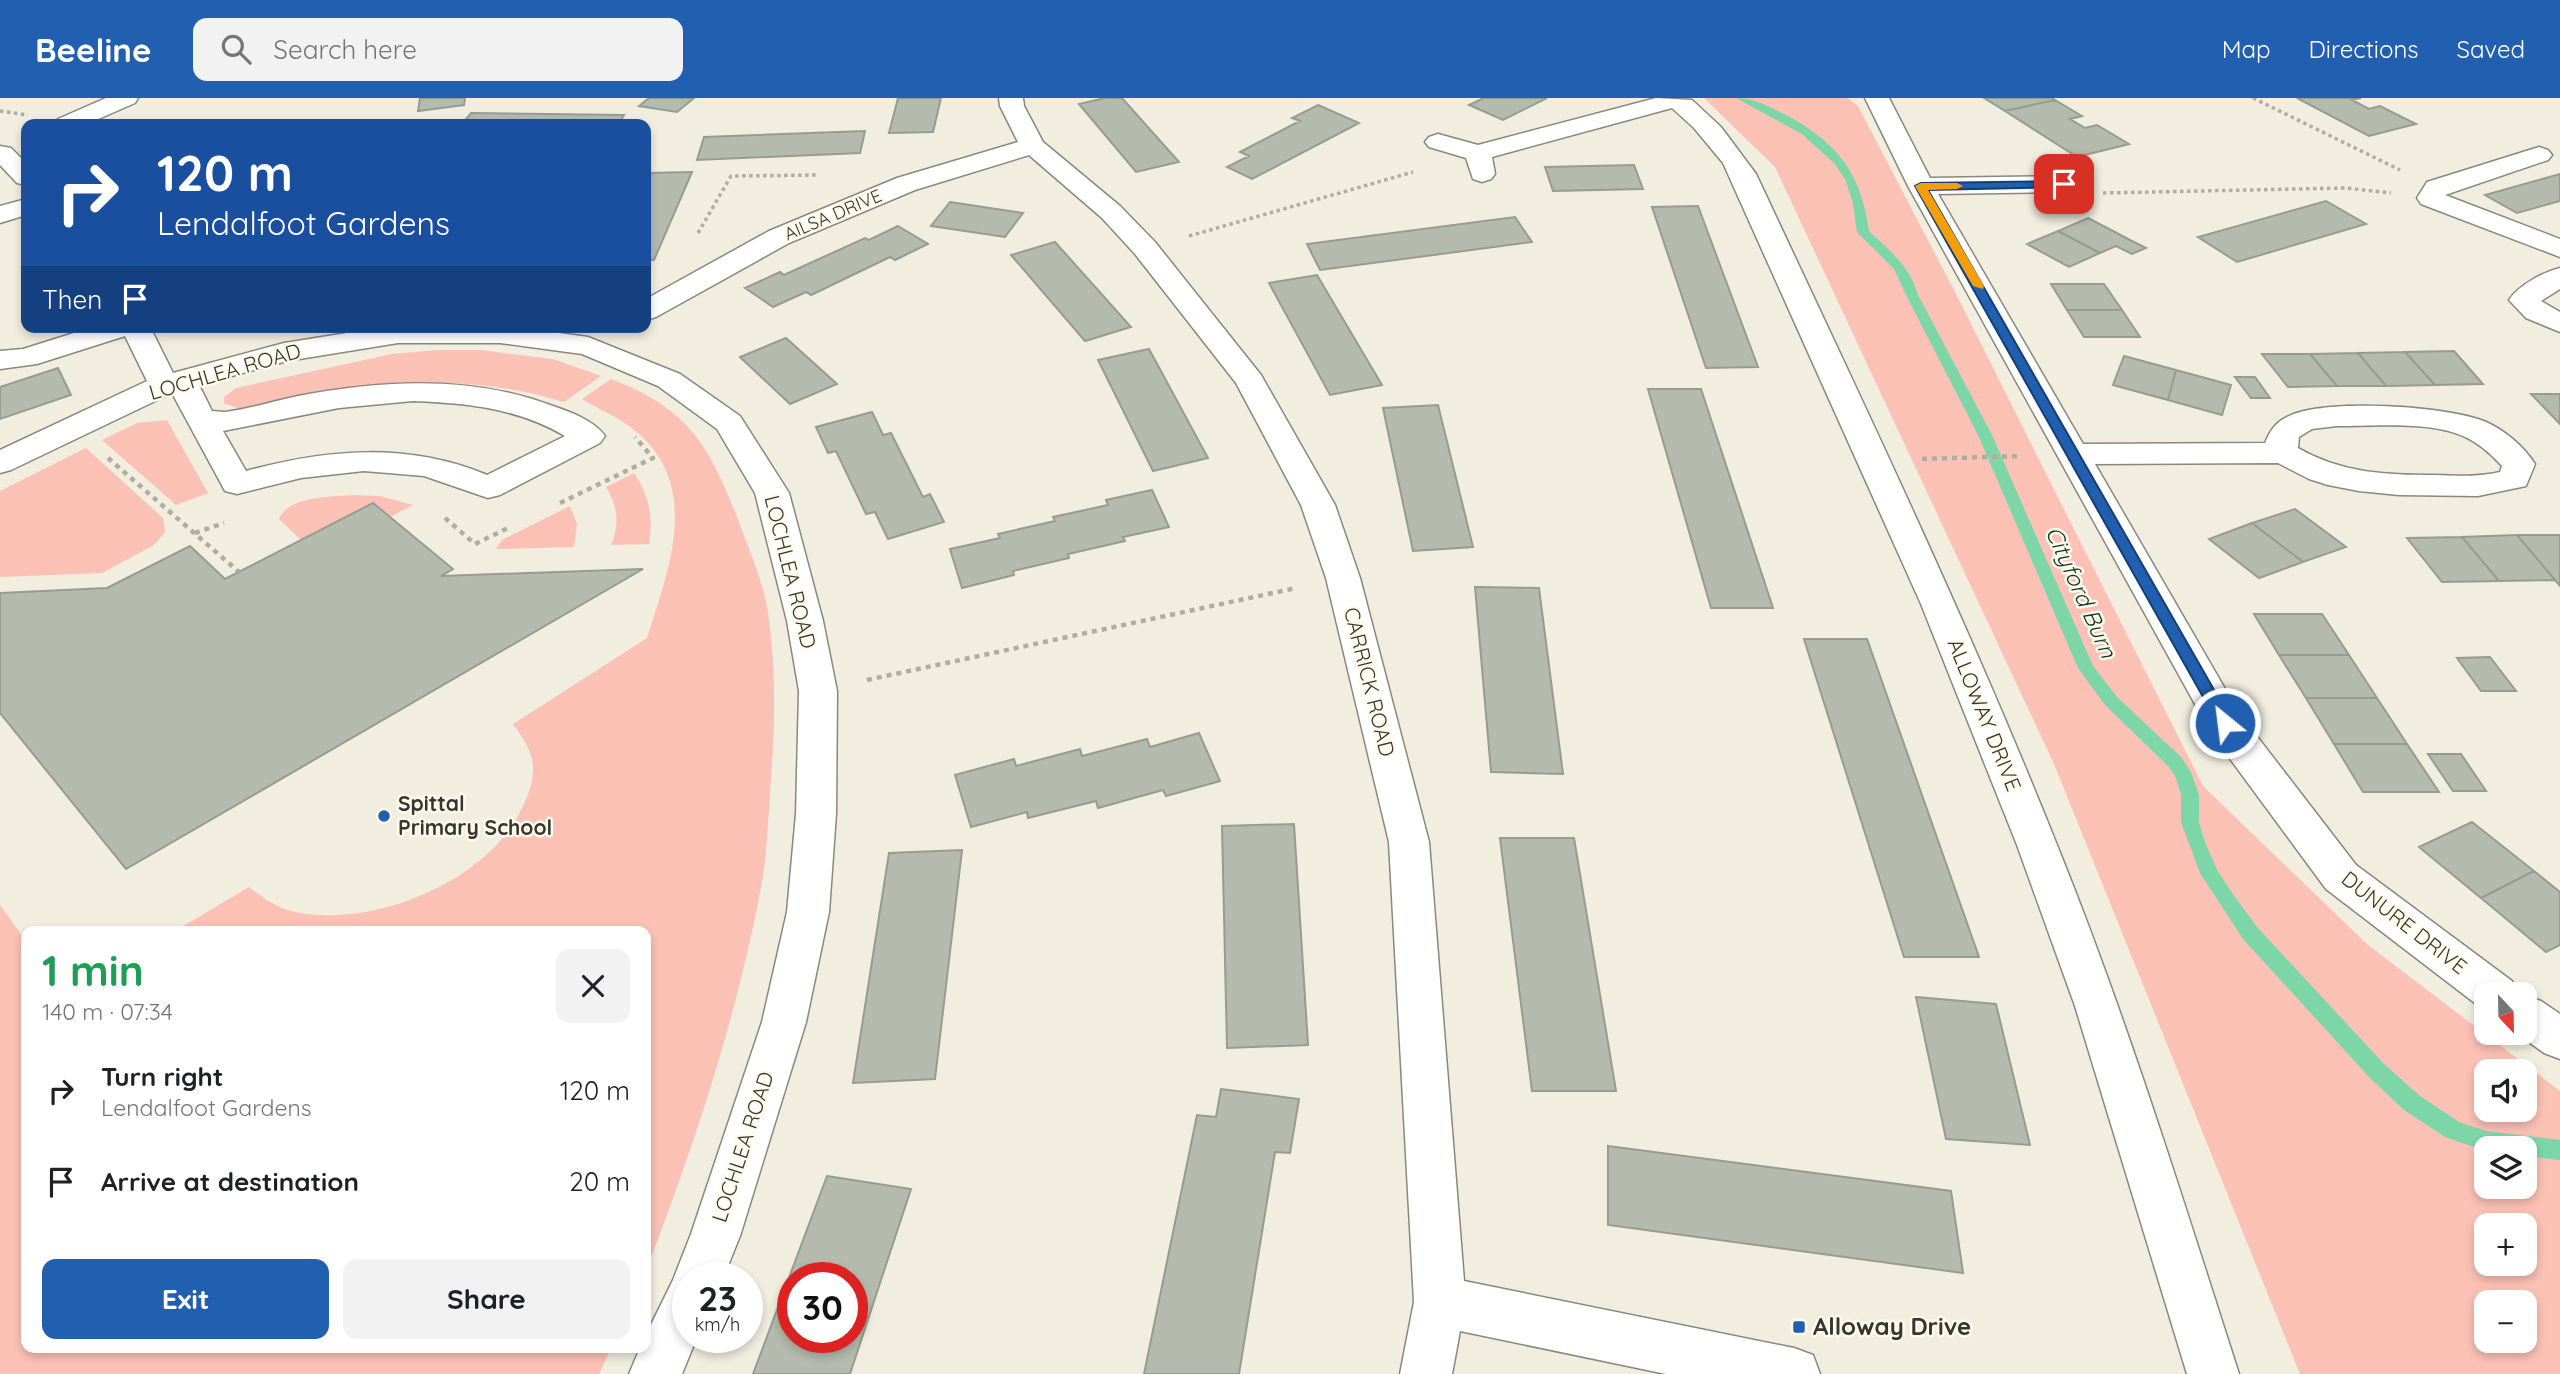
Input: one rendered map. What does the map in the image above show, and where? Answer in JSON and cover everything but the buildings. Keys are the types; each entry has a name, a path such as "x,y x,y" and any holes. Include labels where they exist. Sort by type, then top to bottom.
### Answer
{"street":[{"path":"78,119 126,98"},
{"name":"CARRICK ROAD","path":"1011,98 1012,106 1033,146 1111,212 1145,248 1250,381 1318,505 1343,578 1409,842 1440,1302 1426,1374"},
{"name":"DUNURE DRIVE","path":"1877,98 1921,186 2225,723 2341,877 2480,982"},
{"path":"1438,142 1480,163 1674,99"},
{"name":"ALLOWAY DRIVE","path":"1674,99 1727,148 1743,174 1939,604 2037,845 2098,1006 2213,1374"},
{"path":"21,144 1,154 21,172"},
{"name":"AILSA DRIVE","path":"651,308 779,237 906,184 1033,146"},
{"path":"2433,193 2539,155"},
{"path":"1921,186 2064,184"},
{"path":"2433,193 2560,248"},
{"path":"0,215 21,209"},
{"path":"2560,276 2523,300 2536,312 2560,323"},
{"path":"0,359 26,358 105,333"},
{"path":"139,333 199,417 237,484 303,467 367,460 435,467 464,476 488,488 589,436 569,422 525,407 477,397 424,393 327,399 224,422 199,417"},
{"name":"LOCHLEA ROAD","path":"0,463 53,436 173,383 284,352 398,334 603,337 729,423 772,493 805,621 818,691 816,814 808,912 783,1022 715,1236 704,1262"},
{"path":"2075,454 2284,453 2320,471 2349,481 2380,485 2495,486 2514,479 2519,464 2495,439 2466,425 2432,418 2327,418 2304,421 2285,432 2281,443 2284,453"},
{"path":"2538,1024 2560,1039"},
{"path":"1440,1302 1794,1374"},
{"path":"655,1374 672,1335"}],"path":[{"path":"2253,98 2433,193"},
{"path":"1145,248 1405,174"},
{"path":"694,240 731,176 824,175"},
{"path":"2064,184 2104,193 2346,188 2433,193"},
{"path":"53,436 84,436 239,572"},
{"path":"1873,461 2075,454"},
{"path":"818,691 1248,598"}],"shaded area":[{"path":"1704,98 1847,98 1858,106 1954,290 2203,786 2368,945 2474,1026 2474,1045 2500,1045 2518,1059 2474,1059 2474,1122 2537,1122 2537,1074 2560,1091 2560,1374 2300,1374 2054,764 1775,167"},
{"path":"481,350 553,359 601,376 564,402 524,392 447,383 409,384 333,393 254,409 240,409 224,403 224,397 236,388 392,354"},
{"path":"611,379 660,403 679,418 707,452 739,522 762,586 767,607 774,676 773,746 766,848 752,931 713,1079 651,1257 651,926 183,926 249,887 270,902 295,912 325,915 358,913 391,906 423,895 453,879 480,860 503,837 520,812 533,772 529,749 513,724 647,638 671,556 674,501 668,475 655,451 633,429 582,399"},
{"path":"167,420 208,493 176,505 102,440 137,423"},
{"path":"86,448 163,518 165,532 154,545 102,573 0,577 0,491"},
{"path":"634,473 644,490 649,507 649,544 611,545 616,529 616,515 606,487"},
{"path":"354,495 380,496 413,505 390,517 373,503 301,540 279,519 284,511 301,501"},
{"path":"570,506 577,524 574,547 496,549 502,540"},
{"path":"0,905 21,934 21,1353 609,1353 599,1374 0,1374"}],"waterway":[{"name":"Cityford Burn","path":"1741,98 1786,120 1825,146 1840,162 1852,181 1863,232 1893,259 1909,283 1912,295 1985,435 2086,668 2111,701 2175,762 2185,777 2190,795 2190,822 2196,842 2209,873 2250,933 2377,1071 2412,1103 2453,1130 2486,1141 2560,1150"}],"slow traffic":[{"path":"1957,186 1921,186 1978,286"}],"place":[{"name":"Spittal Primary School","path":"384,816"},
{"name":"Alloway Drive","path":"1799,1327"}],"route":[{"path":"2064,184 1921,186 2225,723"}]}
